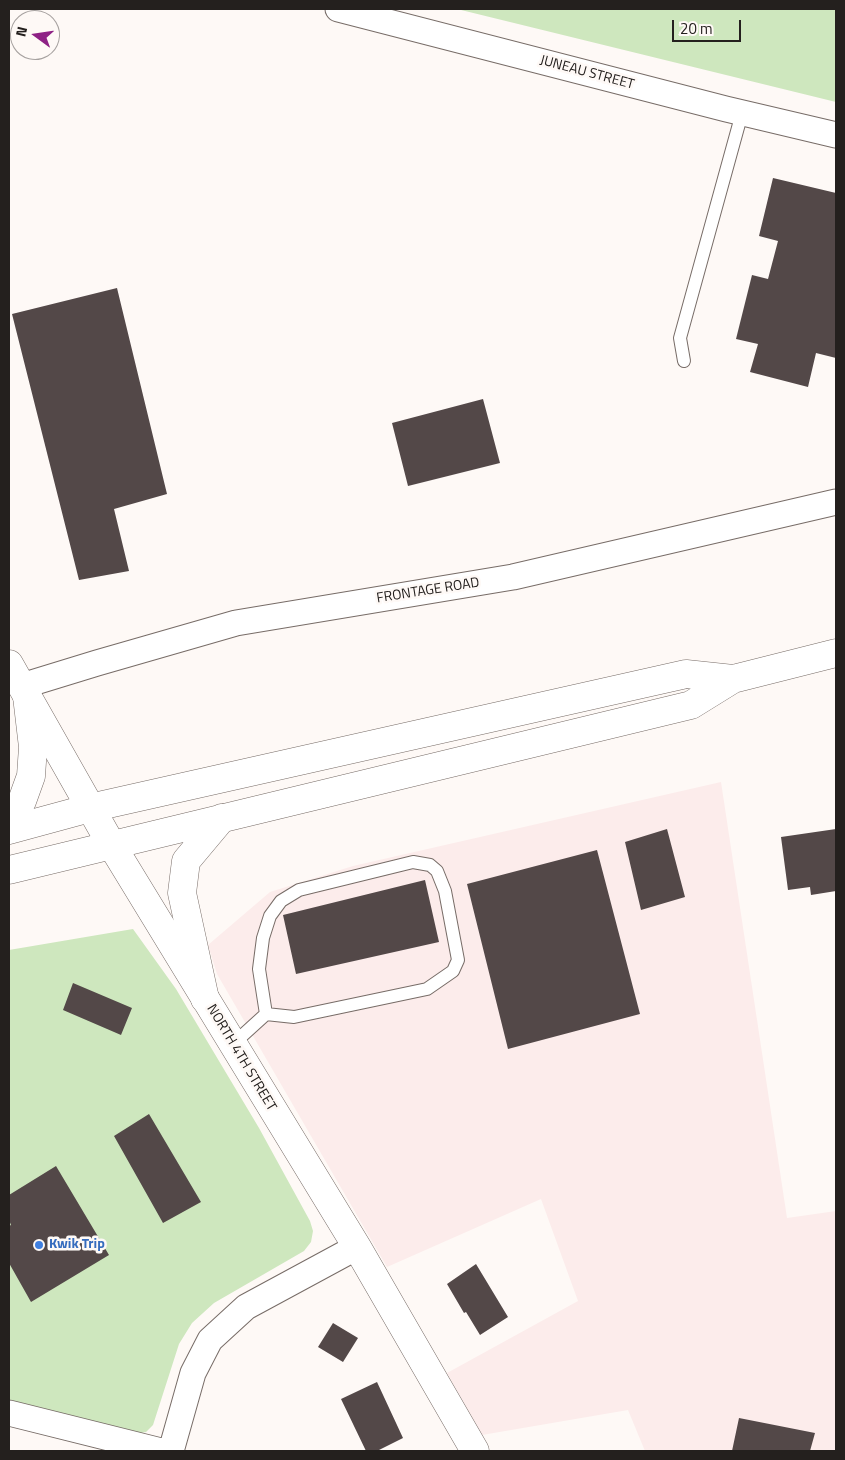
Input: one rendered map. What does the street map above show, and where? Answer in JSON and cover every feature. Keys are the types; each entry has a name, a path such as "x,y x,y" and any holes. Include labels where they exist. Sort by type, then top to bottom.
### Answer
{"main road":[{"path":"9,870 691,705 733,679 836,653"},
{"path":"9,830 90,808 686,674 733,679"},
{"name":"NORTH 4TH STREET","path":"19,682 111,844 357,1247 474,1451"},
{"path":"9,818 22,801 31,776 33,747 19,682"},
{"path":"206,999 182,893 186,861 222,818"}],"street":[{"name":"JUNEAU STREET","path":"338,9 742,113 836,135"},
{"name":"FRONTAGE ROAD","path":"19,682 97,663 236,623 513,577 836,502"},
{"path":"171,1451 193,1373 210,1340 246,1308 357,1247"},
{"path":"9,1413 161,1451"}],"lane":[{"path":"684,361 680,338 742,113"},
{"path":"233,1044 266,1014 294,1017 427,989 453,971 458,960 445,890 437,871 430,865 414,862 299,890 281,901 270,916 262,946 259,969 266,1014"}],"shaded area":[{"path":"721,782 787,1218 836,1211 836,1451 645,1451 628,1410 482,1435 447,1373 578,1301 541,1199 387,1267 217,974 208,945 270,892 353,866"}],"green space":[{"path":"457,9 836,9 836,102"},
{"path":"133,929 176,989 259,1128 310,1221 313,1231 311,1242 304,1251 214,1303 192,1323 179,1344 153,1425 146,1432 135,1434 9,1401 9,950"}],"building":[{"path":"773,178 836,193 836,358 816,353 808,387 750,372 758,344 736,339 752,275 768,279 778,241 759,236"},
{"path":"117,288 167,494 114,509 129,571 79,580 12,314"},
{"path":"483,399 500,463 408,486 392,423"},
{"path":"667,829 685,897 641,910 625,842"},
{"path":"836,829 836,891 811,895 810,887 788,890 781,837"},
{"path":"597,850 640,1014 508,1049 467,884"},
{"path":"425,880 439,942 296,974 283,915"},
{"path":"73,983 132,1008 121,1035 63,1010"},
{"path":"149,1114 201,1202 163,1223 114,1136"},
{"path":"56,1166 109,1255 31,1302 9,1263 9,1226 11,1225 9,1220 9,1195"},
{"path":"476,1264 508,1317 480,1335 447,1284"},
{"path":"333,1323 358,1338 343,1362 318,1347"},
{"path":"377,1382 403,1438 377,1451 366,1451 341,1399"},
{"path":"739,1418 815,1433 810,1451 732,1451"}],"place":[{"name":"Kwik Trip","path":"39,1245"}]}
